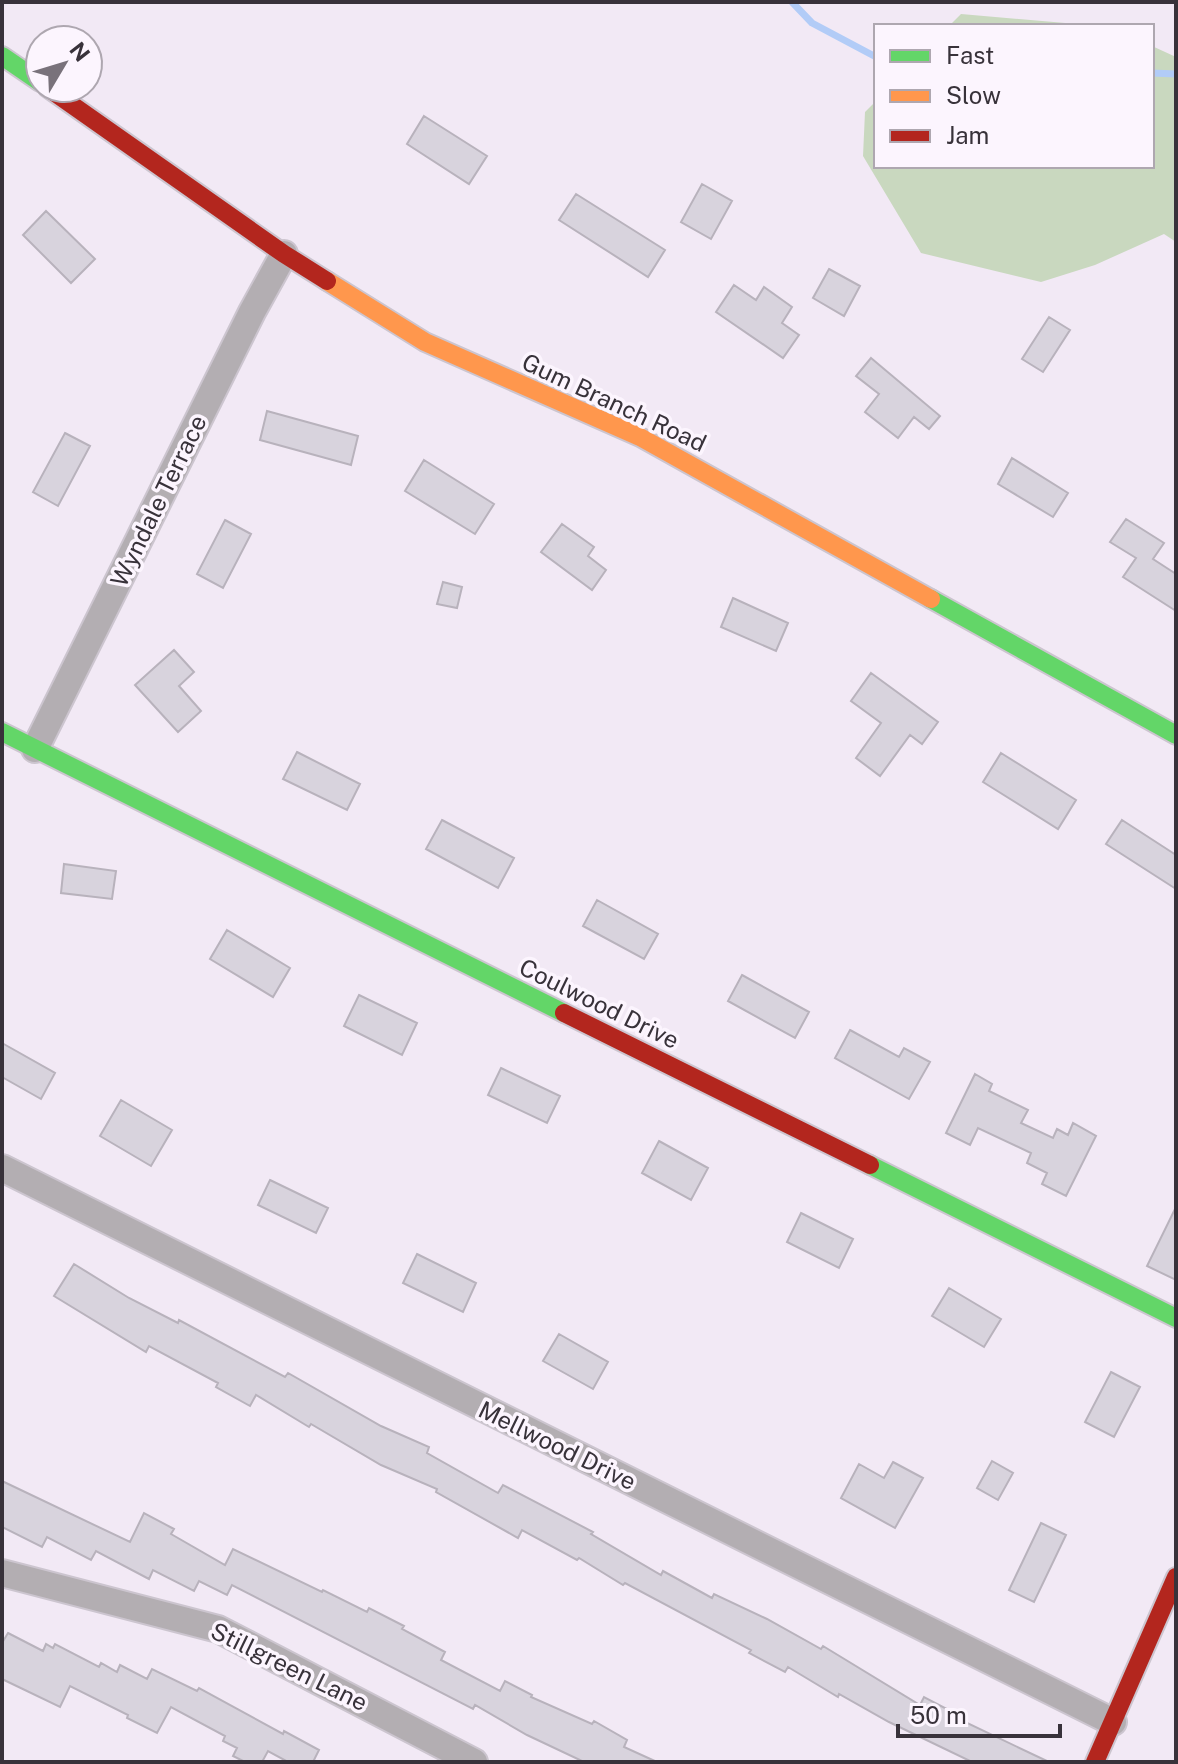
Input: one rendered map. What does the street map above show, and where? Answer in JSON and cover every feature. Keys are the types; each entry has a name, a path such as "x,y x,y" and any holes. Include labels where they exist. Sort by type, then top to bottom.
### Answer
{"street":[{"path":"2,56 24,71"},
{"name":"Gum Branch Road","path":"71,104 284,254 425,342 640,437 1176,735"},
{"name":"Wyndale Terrace","path":"35,749 245,326 284,254"},
{"name":"Coulwood Drive","path":"2,732 1176,1318"},
{"name":"Mellwood Drive","path":"2,1168 1113,1722"},
{"name":"Stillgreen Lane","path":"2,1573 218,1629 474,1762"},
{"path":"1095,1762 1176,1577"}],"green space":[{"path":"961,14 1077,24 951,24"},
{"path":"1154,47 1176,57 1176,242 1164,234 1095,265 1041,282 921,253 863,156 865,112 874,103 874,168 1154,168"}],"building":[{"path":"424,116 487,156 469,184 407,144"},
{"path":"702,184 732,201 711,239 681,222"},
{"path":"576,194 665,250 648,277 559,220"},
{"path":"46,211 95,259 71,283 23,235"},
{"path":"829,269 860,286 844,316 813,298"},
{"path":"734,285 756,300 764,287 792,307 782,323 799,335 783,358 716,312"},
{"path":"1049,317 1070,330 1043,372 1022,359"},
{"path":"871,358 940,416 929,429 914,417 898,438 865,412 879,394 856,376"},
{"path":"267,411 358,436 351,465 260,440"},
{"path":"65,433 90,446 58,506 33,492"},
{"path":"1012,458 1068,493 1053,517 998,484"},
{"path":"424,460 494,504 475,534 405,491"},
{"path":"1126,519 1164,543 1153,559 1176,574 1176,611 1123,577 1136,558 1110,542"},
{"path":"225,520 251,534 223,588 197,574"},
{"path":"562,524 594,547 588,556 606,570 592,590 541,552"},
{"path":"443,582 462,587 457,608 437,604"},
{"path":"733,598 788,623 776,651 721,627"},
{"path":"174,650 194,672 179,686 201,711 178,732 135,685"},
{"path":"871,673 938,722 922,744 910,735 880,776 856,758 881,723 851,701"},
{"path":"297,752 360,784 347,810 283,779"},
{"path":"1001,753 1076,800 1058,829 983,782"},
{"path":"442,820 514,858 498,888 426,849"},
{"path":"1122,820 1176,855 1176,889 1106,844"},
{"path":"64,864 116,871 112,899 61,893"},
{"path":"597,900 658,934 644,959 583,926"},
{"path":"227,930 290,968 273,997 210,959"},
{"path":"742,975 809,1012 795,1038 728,1001"},
{"path":"359,995 417,1023 402,1055 344,1026"},
{"path":"850,1030 899,1057 904,1048 930,1062 909,1099 835,1058"},
{"path":"2,1043 55,1073 41,1099 2,1077"},
{"path":"501,1068 560,1096 547,1123 488,1095"},
{"path":"975,1074 992,1084 989,1091 1028,1110 1021,1123 1053,1138 1057,1129 1068,1135 1073,1123 1096,1136 1066,1196 1042,1184 1047,1173 1027,1163 1031,1153 978,1128 970,1145 946,1133"},
{"path":"121,1100 172,1130 151,1166 100,1136"},
{"path":"659,1141 708,1168 691,1200 642,1173"},
{"path":"270,1180 328,1208 316,1233 258,1205"},
{"path":"1176,1207 1176,1280 1147,1266"},
{"path":"801,1213 853,1239 839,1268 787,1242"},
{"path":"417,1254 476,1283 463,1312 403,1283"},
{"path":"74,1264 129,1298 178,1323 179,1320 285,1377 288,1373 381,1426 429,1447 427,1453 498,1493 503,1485 593,1532 591,1534 661,1575 663,1571 712,1598 714,1594 767,1619 821,1649 823,1646 920,1705 924,1697 966,1719 965,1722 1049,1762 972,1762 839,1694 838,1697 788,1667 785,1672 749,1653 751,1650 625,1583 623,1585 579,1558 577,1560 522,1530 518,1538 436,1492 437,1489 381,1465 256,1395 250,1406 216,1387 218,1383 149,1346 146,1352 54,1296"},
{"path":"949,1288 1001,1319 984,1347 932,1316"},
{"path":"559,1334 608,1362 593,1389 543,1361"},
{"path":"1111,1372 1140,1387 1114,1437 1085,1422"},
{"path":"992,1461 1013,1473 998,1500 977,1488"},
{"path":"893,1462 923,1478 895,1528 841,1498 859,1464 884,1478"},
{"path":"2,1481 130,1542 144,1513 174,1529 171,1534 225,1565 233,1549 322,1592 367,1612 369,1608 404,1626 402,1629 445,1652 441,1660 500,1691 505,1681 531,1697 592,1724 594,1721 627,1740 624,1747 657,1762 584,1762 527,1735 475,1705 473,1709 232,1585 227,1595 199,1581 194,1591 153,1570 149,1579 96,1551 91,1560 47,1537 42,1547 2,1527"},
{"path":"1041,1523 1066,1535 1034,1602 1009,1590"},
{"path":"8,1633 43,1651 46,1644 53,1648 55,1644 99,1667 101,1663 117,1672 120,1665 147,1679 152,1669 197,1691 199,1688 319,1750 313,1762 288,1762 268,1751 262,1762 245,1762 233,1756 237,1748 223,1741 225,1736 171,1707 157,1733 70,1686 60,1707 2,1679 2,1643"}],"waterway":[{"path":"792,2 812,23 874,56"},
{"path":"1154,73 1176,74"}],"traffic: fast":[{"path":"2,56 24,71"},
{"path":"931,599 1176,735"},
{"path":"2,732 564,1013"},
{"path":"870,1165 1176,1318"}],"traffic: slow":[{"path":"327,281 425,342 640,437 931,599"}],"traffic: jam":[{"path":"71,104 327,281"},
{"path":"564,1013 870,1165"},
{"path":"1095,1762 1176,1577"}]}
